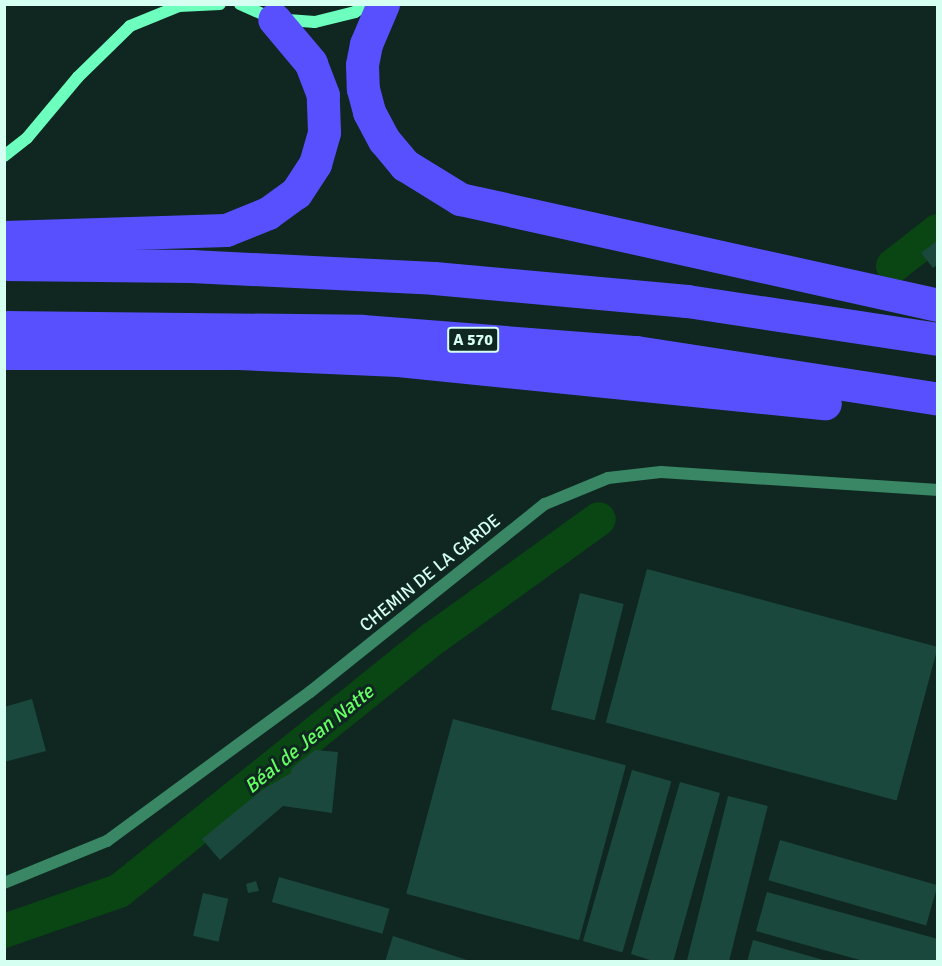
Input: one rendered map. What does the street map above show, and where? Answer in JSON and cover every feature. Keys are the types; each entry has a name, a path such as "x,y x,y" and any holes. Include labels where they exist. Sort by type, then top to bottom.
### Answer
{"highway":[{"path":"383,4 366,44 363,65 363,89 369,112 384,140 405,165 460,199 938,305"},
{"path":"4,237 226,230 268,213 296,193 315,164 324,132 323,95 312,63 274,18"},
{"path":"4,264 191,266 434,278 687,301 938,339"},
{"name":"A 570","path":"4,327 362,331 636,352 938,399"},
{"path":"4,353 239,353 398,360 792,398 938,420"}],"main road":[{"path":"4,156 27,138 78,77 130,26 179,6 220,4"},
{"path":"240,4 274,18 315,22 355,12 367,4"}],"street":[{"name":"CHEMIN DE LA GARDE","path":"4,883 107,841 310,692 545,504 608,478 661,472 938,490"}],"building":[{"path":"938,240 938,264 933,268 921,253"},
{"path":"647,569 938,647 897,800 606,723"},
{"path":"580,593 624,604 595,720 551,709"},
{"path":"32,699 46,751 4,762 4,707"},
{"path":"453,719 626,765 579,940 406,894"},
{"path":"315,750 338,752 332,813 283,806 220,860 202,839 262,790 291,773 292,768"},
{"path":"632,770 671,781 622,952 583,941"},
{"path":"680,782 720,793 673,962 656,962 631,954"},
{"path":"728,796 768,806 729,962 687,962"},
{"path":"780,840 938,885 926,926 768,880"},
{"path":"279,877 390,909 382,934 272,902"},
{"path":"256,881 259,891 248,893 246,884"},
{"path":"767,892 938,939 938,962 867,962 756,931"},
{"path":"203,893 228,899 218,942 193,936"},
{"path":"393,936 470,961 470,962 385,962"},
{"path":"753,940 827,961 747,962"}],"waterway":[{"name":"Béal de Jean Natte","path":"893,266 938,231"},
{"name":"Béal de Jean Natte","path":"4,931 119,891 434,638 599,519"}]}
